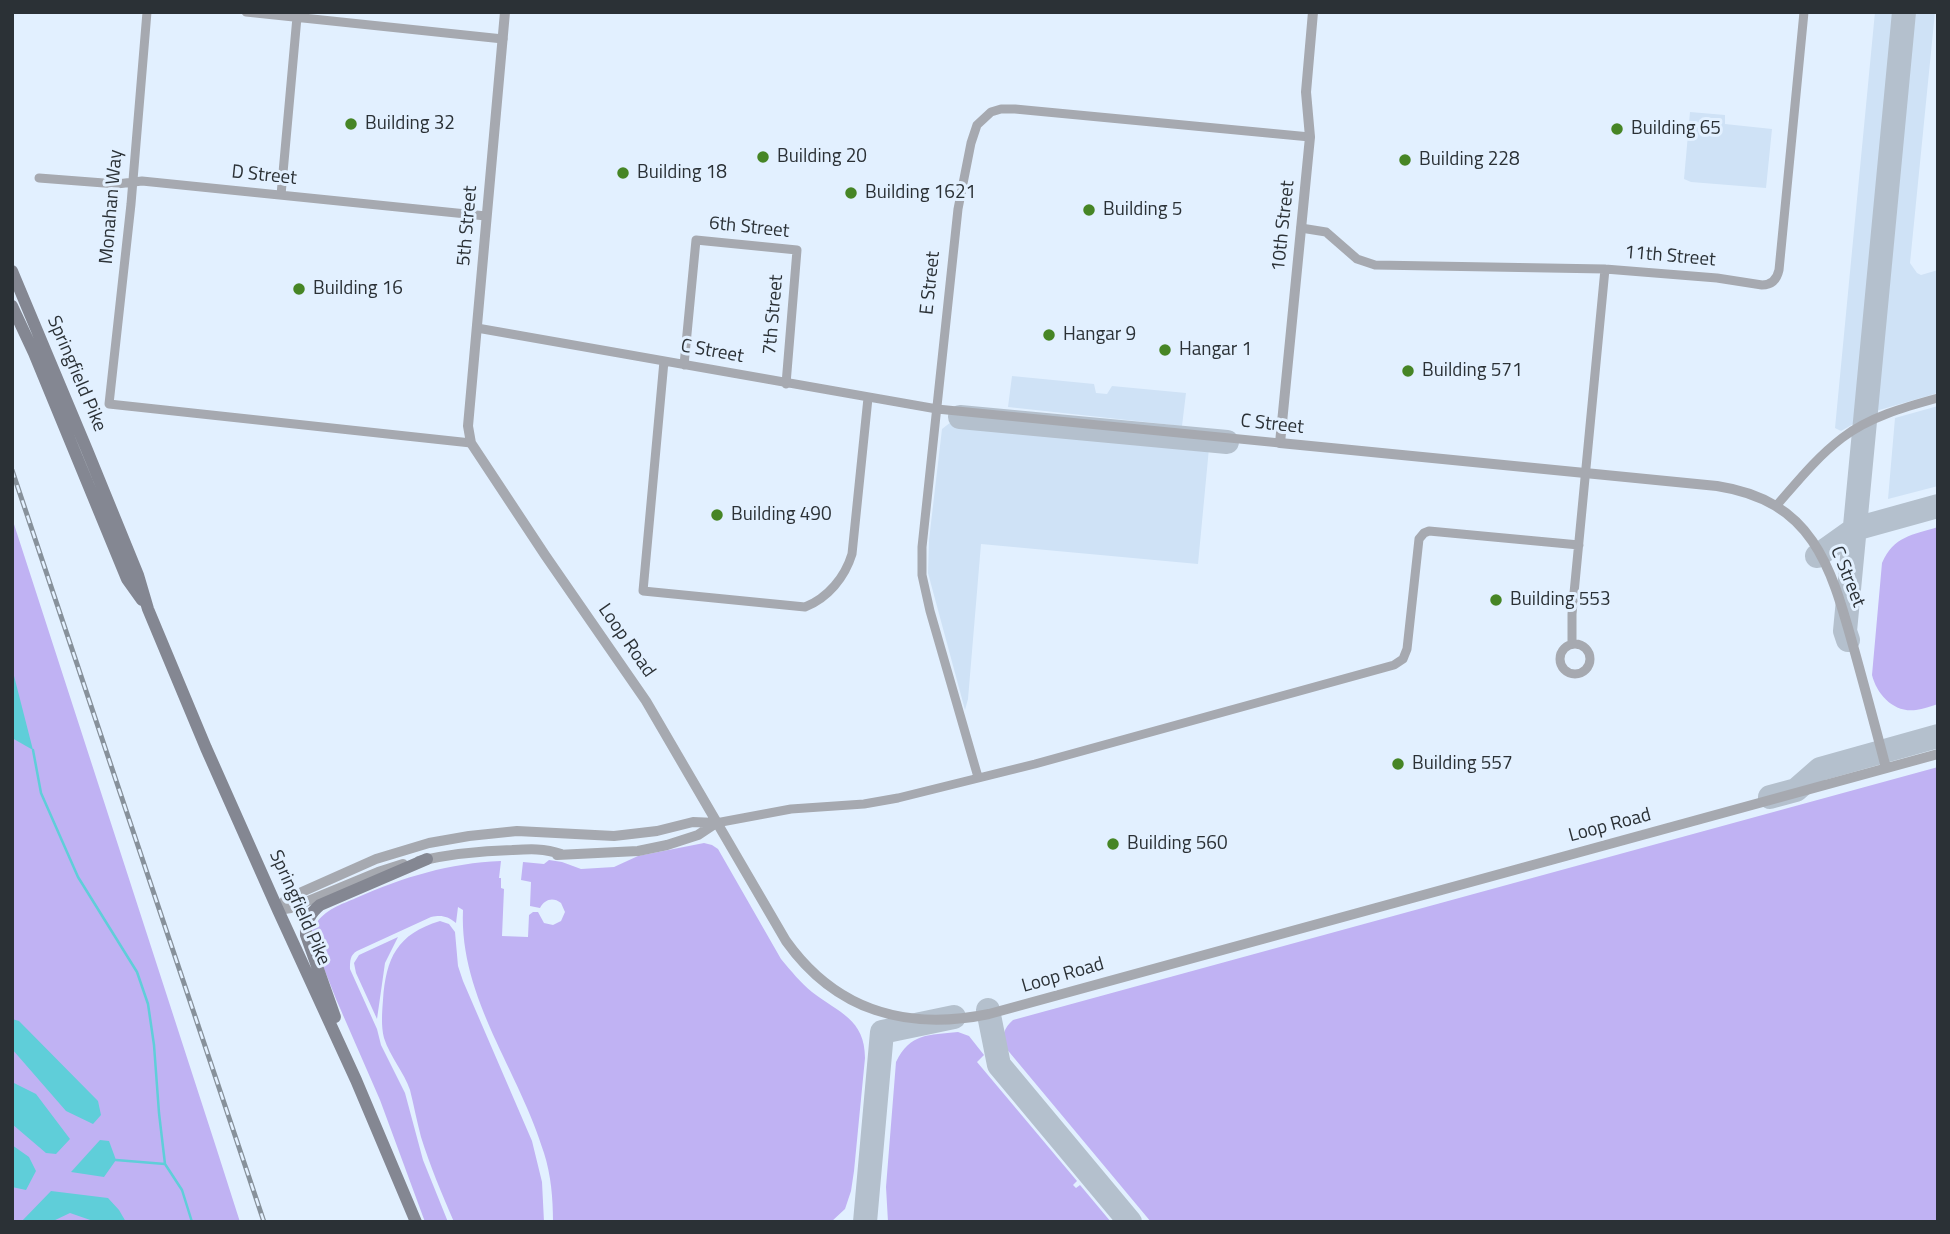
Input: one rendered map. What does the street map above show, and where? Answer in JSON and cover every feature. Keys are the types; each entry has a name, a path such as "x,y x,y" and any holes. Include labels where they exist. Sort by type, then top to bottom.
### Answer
{"main road":[{"name":"Springfield Pike","path":"12,271 88,450 138,575 148,609 206,748 356,1080 416,1222"},
{"name":"Springfield Pike","path":"12,306 127,579 148,609"},
{"path":"356,1080 306,935 306,922 320,905 427,859"}],"street":[{"name":"Monahan Way","path":"147,12 109,404 471,443"},
{"path":"246,12 503,39"},
{"name":"5th Street","path":"471,443 468,426 505,12"},
{"name":"10th Street","path":"1280,443 1310,137 1306,92 1313,12"},
{"name":"11th Street","path":"1301,228 1326,232 1362,262 1375,265 1605,269 1769,284 1776,279 1779,270 1804,12"},
{"path":"281,195 297,17"},
{"name":"E Street","path":"978,777 922,575 922,547 957,209 977,125 986,115 996,110 1014,109 1310,137"},
{"name":"D Street","path":"39,178 117,184 142,181 486,216"},
{"name":"6th Street","path":"684,365 696,240 797,250"},
{"name":"7th Street","path":"786,384 797,250"},
{"path":"1572,644 1572,620 1605,269"},
{"name":"C Street","path":"477,328 937,409 1731,488 1758,496 1777,506 1797,522 1821,554 1830,573 1886,768"},
{"path":"664,361 643,591 805,607 817,603 845,572 852,554 868,398"},
{"path":"1777,506 1820,456 1843,437 1889,413 1938,398"},
{"name":"Loop Road","path":"471,443 640,691 786,941 819,979 851,1000 880,1012 926,1021 957,1020 1016,1008 1938,754"},
{"path":"278,910 286,899 376,859 443,840 517,831 614,836 657,831 693,822 716,823 791,809 878,802 1035,764 1399,663 1405,655 1408,643 1419,539 1424,533 1429,531 1579,545"},
{"path":"278,910 293,907 378,872 427,859 477,851 516,850 526,855 543,857 638,851 698,835 716,823"}],"shaded area":[{"path":"1875,12 1935,12 1910,263 1921,275 1938,270 1938,393 1876,411 1841,431 1835,428"},
{"path":"1690,112 1725,115 1725,124 1772,129 1766,188 1691,182 1684,179"},
{"path":"1012,376 1094,384 1096,393 1107,394 1112,386 1186,393 1182,426 1008,407"},
{"path":"1938,406 1938,486 1888,499 1895,418"},
{"path":"951,422 1209,448 1198,564 981,544 965,710 928,573 929,540 942,429"},
{"path":"12,518 216,1147 240,1222 12,1222"},
{"path":"1938,527 1938,704 1919,710 1901,709 1882,696 1872,675 1882,563 1898,542"},
{"path":"1938,767 1938,1222 1151,1222 1005,1047 1004,1032 1013,1020"},
{"path":"704,843 718,849 781,959 808,988 849,1018 861,1034 865,1058 854,1171 845,1209 831,1222 553,1222 551,1187 544,1153 521,1093 481,1004 464,942 463,910 458,907 456,923 444,917 431,917 357,951 350,961 350,969 377,1029 381,1045 405,1093 423,1160 448,1222 425,1222 380,1100 312,938 312,923 316,924 328,911 339,905 409,878 445,868 501,861 499,878 501,888 504,889 502,936 528,937 529,915 533,912 538,912 544,923 553,925 561,921 565,912 561,903 555,900 547,901 540,908 530,906 531,882 521,880 523,862 544,864 549,860 581,869 614,867 638,856"},
{"path":"440,921 449,924 455,932 458,966 463,981 532,1141 542,1182 544,1222 454,1222 425,1148 410,1090 384,1038 383,1000 391,960 396,950 413,933"},
{"path":"398,937 385,963 377,1019 354,963 359,955"},
{"path":"958,1032 969,1036 984,1055 977,1062 1077,1181 1073,1185 1076,1188 1080,1185 1111,1222 888,1222 886,1187 896,1062 908,1046 921,1037"}],"water":[{"path":"12,668 33,750 12,738"},
{"path":"12,1019 19,1021 98,1101 101,1115 93,1124 66,1111 12,1049"},
{"path":"12,1082 36,1094 70,1139 56,1154 46,1153 12,1124"},
{"path":"100,1140 109,1141 116,1160 104,1177 71,1172"},
{"path":"12,1145 29,1157 36,1171 26,1190 12,1187"},
{"path":"51,1191 108,1198 126,1222 96,1222 70,1213 51,1222 21,1222"}],"waterway":[{"path":"33,750 41,793 78,877 137,972 148,1004 165,1164 182,1190 192,1222"},
{"path":"116,1160 165,1164"}],"taxiway":[{"path":"1848,640 1845,631 1904,12"},
{"path":"960,417 1227,442"},
{"path":"1817,556 1855,529 1938,506"},
{"path":"1770,797 1796,790 1820,769 1938,736"},
{"path":"988,1010 999,1065 1130,1222"},
{"path":"865,1222 882,1032 954,1017"}],"railway":[{"path":"12,470 264,1222"}],"place":[{"name":"Building 32","path":"351,124"},
{"name":"Building 65","path":"1617,129"},
{"name":"Building 20","path":"763,157"},
{"name":"Building 228","path":"1405,160"},
{"name":"Building 18","path":"623,173"},
{"name":"Building 1621","path":"851,193"},
{"name":"Building 5","path":"1089,210"},
{"name":"Building 16","path":"299,289"},
{"name":"Hangar 9","path":"1049,335"},
{"name":"Hangar 1","path":"1165,350"},
{"name":"Building 571","path":"1408,371"},
{"name":"Building 490","path":"717,515"},
{"name":"Building 553","path":"1496,600"},
{"name":"Building 557","path":"1398,764"},
{"name":"Building 560","path":"1113,844"}]}
